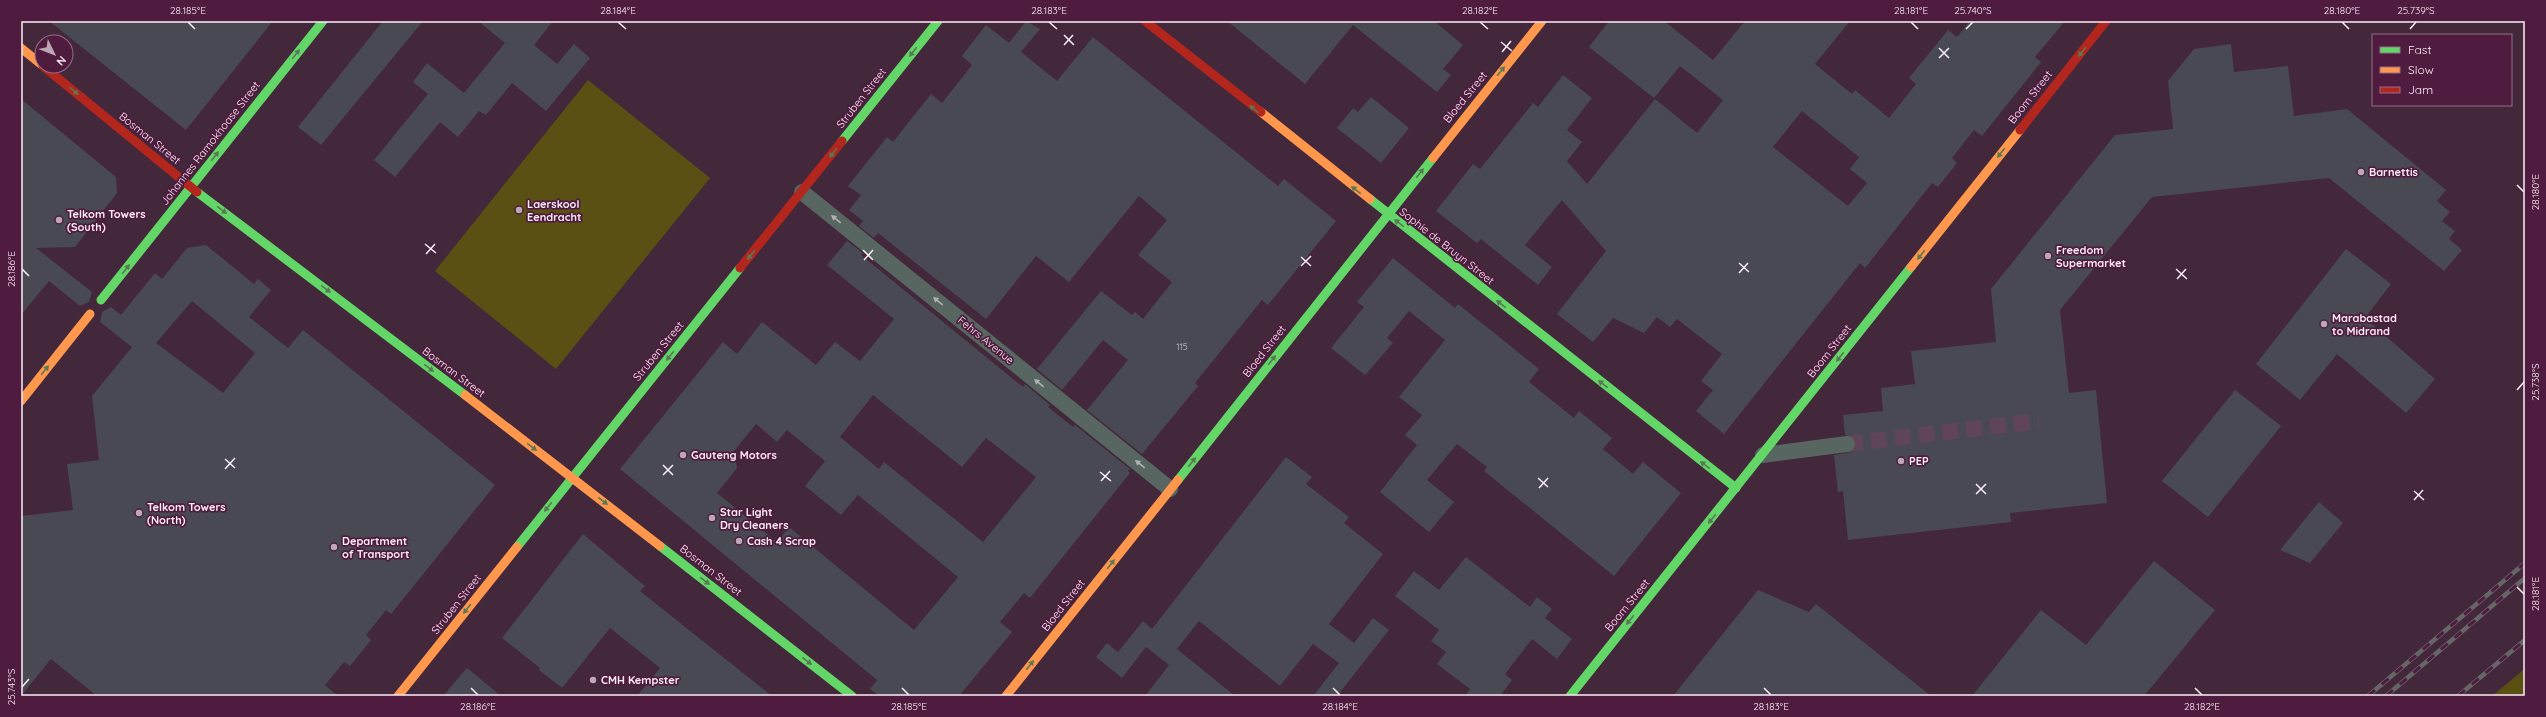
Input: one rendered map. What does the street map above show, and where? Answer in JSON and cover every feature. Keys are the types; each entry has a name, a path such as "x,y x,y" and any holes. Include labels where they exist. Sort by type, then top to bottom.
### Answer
{"main road":[{"name":"Johannes Ramokhoase Street","path":"101,300 323,21"},
{"name":"Struben Street","path":"398,696 938,21"},
{"name":"Sophie de Bruyn Street","path":"1145,21 1387,214 1736,488"},
{"name":"Bloed Street","path":"1006,696 1387,214 1542,21"},
{"name":"Boom Street","path":"1570,696 1763,455 2106,21"},
{"name":"Bosman Street","path":"21,48 34,58"},
{"name":"Bosman Street","path":"54,74 191,187 572,477 852,696"},
{"path":"21,401 90,314"}],"street":[{"name":"Fehrs Avenue","path":"802,192 1170,489"},
{"path":"1763,455 1846,444"}],"shaded area":[{"path":"588,80 710,178 556,369 435,271"},
{"path":"2525,668 2525,696 2492,696 2521,672"}],"building":[{"path":"49,21 273,21 186,130 74,41 74,34 65,34"},
{"path":"383,21 423,21 321,145 298,127"},
{"path":"478,21 553,21 534,45 557,64 574,44 590,58 546,111 512,83 486,115 479,111 458,137 440,122 395,177 374,160 428,94 413,82 427,63 464,93 505,43"},
{"path":"1026,21 1040,29 1021,52 1057,81 1093,37 1278,186 1284,179 1336,221 1268,305 1262,300 1195,383 1198,386 1142,454 1087,410 1128,360 1103,340 1062,390 1037,369 1101,291 1132,315 1135,312 1143,319 1172,282 1138,255 1167,220 1139,196 1069,282 1036,256 986,319 878,233 874,238 859,226 863,221 849,210 861,195 848,186 887,137 893,142 931,94 942,103 972,65 962,56 986,25 1009,43"},
{"path":"1227,21 1434,21 1463,45 1443,69 1451,75 1437,92 1353,25 1305,84"},
{"path":"1609,21 1664,21 1713,60 1745,21 1850,21 1815,64 1852,94 1855,90 1889,118 1916,84 1909,78 1948,30 1957,37 1970,21 2065,21 2035,57 2041,62 1982,136 1974,130 1952,158 1957,163 1938,187 1932,183 1865,268 1860,263 1724,434 1696,411 1713,390 1701,381 1722,354 1677,319 1670,327 1657,317 1644,333 1613,318 1593,342 1557,314 1606,251 1562,200 1525,245 1552,267 1538,285 1481,239 1477,243 1436,211 1473,164 1480,169 1533,103 1538,107 1563,75 1592,98 1567,130 1582,142 1567,161 1587,184 1655,99 1697,133 1723,100 1680,66 1654,98 1589,47","holes":["1802,111 1859,157 1850,169 1867,183 1848,206 1773,147"]},
{"path":"2231,44 2234,72 2288,66 2294,116 2347,109 2446,190 2437,201 2450,212 2442,221 2455,231 2449,239 2462,250 2444,271 2329,178 2152,197 2060,310 2069,393 2096,390 2107,503 2010,513 2011,522 1848,540 1843,491 1838,492 1834,455 1852,452 1856,443 1854,438 1845,435 1843,415 1883,411 1881,388 1915,384 1911,351 1996,342 1991,289 2115,135 2173,129 2168,81 2194,49"},
{"path":"1371,97 1409,128 1381,163 1337,128 1353,108 1358,112"},
{"name":"Telkom Towers (South)","path":"21,99 116,177 117,193 75,247 36,248 92,292 89,302 80,306 49,281 21,315"},
{"path":"847,241 863,253 861,255 1023,387 1025,384 1050,405 1048,407 1073,427 1075,425 1130,469 1128,471 1130,473 1030,598 1024,593 1000,622 1012,632 959,696 879,696 870,689 877,680 620,469 723,342 737,354 762,322 816,365 835,342 860,361 894,319 827,265","holes":["873,395 962,467 986,438 1036,477 983,542 884,462 879,469 840,437","756,424 777,442 787,430 825,461 805,486 841,515 858,495 958,577 914,630 789,527 777,542 717,493 737,468 734,451"]},
{"path":"206,245 254,284 258,279 271,290 249,317 288,348 303,330 495,485 391,614 386,610 366,635 371,640 350,666 344,662 325,685 338,696 97,696 51,659 21,696 21,516 73,510 67,464 99,460 92,396 132,347 100,322 102,312 111,307 121,315 155,273 162,279 187,248","holes":["192,301 255,353 223,393 156,343"]},
{"name":"Marabastad to Midrand","path":"2346,249 2391,284 2365,318 2435,379 2406,413 2337,354 2300,400 2256,364"},
{"path":"1393,258 1455,308 1458,304 1539,369 1529,382 1574,418 1579,411 1612,438 1603,449 1633,474 1643,462 1681,493 1614,576 1484,471 1487,467 1457,444 1427,480 1454,502 1429,532 1380,492 1417,445 1405,435 1422,415 1399,397 1445,340 1409,311 1387,338 1393,343 1365,375 1331,348 1364,307 1357,302"},
{"path":"2235,390 2281,426 2208,517 2162,481"},
{"path":"1286,457 1312,477 1306,484 1349,517 1344,523 1383,554 1329,624 1354,643 1373,618 1389,630 1337,696 1313,696 1339,663 1313,644 1280,686 1199,621 1177,649 1235,696 1145,696 1169,665 1146,647 1122,678 1096,657 1107,643 1118,652 1143,621 1152,629"},
{"path":"2319,502 2343,523 2310,563 2280,550"},
{"path":"583,534 645,586 640,591 772,696 637,696 660,668 610,628 562,688 539,670 540,668 502,638"},
{"path":"1466,557 1530,607 1537,597 1552,609 1545,618 1572,639 1557,659 1532,639 1505,674 1512,680 1500,696 1465,696 1470,689 1437,664 1446,652 1431,641 1439,630 1395,596 1414,571 1439,590"},
{"path":"2154,561 2215,610 2144,696 1972,696 2041,610 2086,645"},
{"path":"1758,590 1809,612 1816,604 1931,696 1673,696"},
{"path":"467,668 501,696 443,696"}],"tunnel":[{"path":"1847,444 2039,421"}],"railway":[{"path":"2368,696 2525,563"},
{"path":"2386,696 2525,578"},
{"path":"2458,696 2525,640"}],"traffic: fast":[{"path":"101,300 323,21"},
{"path":"842,141 938,21"},
{"path":"1178,480 1433,158"},
{"path":"197,192 465,395"},
{"path":"1370,199 1736,488"},
{"path":"1570,696 1911,267"},
{"path":"517,547 740,268"},
{"path":"660,546 852,696"}],"traffic: slow":[{"path":"1433,158 1542,21"},
{"path":"21,48 34,59"},
{"path":"1261,112 1370,199"},
{"path":"1911,267 2020,130"},
{"path":"21,401 90,314"},
{"path":"465,395 660,546"},
{"path":"1006,696 1178,480"},
{"path":"398,696 517,547"}],"traffic: jam":[{"path":"1145,21 1261,112"},
{"path":"2020,130 2106,21"},
{"path":"53,74 197,192"},
{"path":"740,268 842,141"}],"place":[{"name":"Barnettis","path":"2361,172"},
{"name":"Laerskool Eendracht","path":"519,210"},
{"name":"Telkom Towers (South)","path":"59,220"},
{"name":"Freedom Supermarket","path":"2048,256"},
{"name":"Marabastad to Midrand","path":"2324,324"},
{"name":"Gauteng Motors","path":"683,455"},
{"name":"PEP","path":"1901,461"},
{"name":"Telkom Towers (North)","path":"139,513"},
{"name":"Star Light Dry Cleaners","path":"712,518"},
{"name":"Cash 4 Scrap","path":"739,541"},
{"name":"Department of Transport","path":"334,547"},
{"name":"CMH Kempster","path":"593,680"}]}
